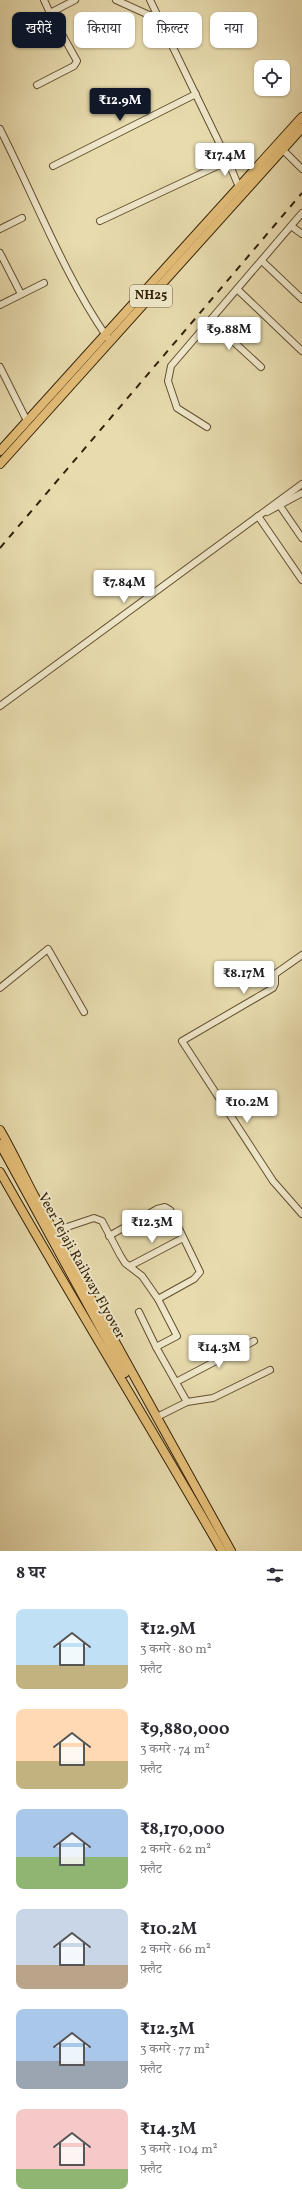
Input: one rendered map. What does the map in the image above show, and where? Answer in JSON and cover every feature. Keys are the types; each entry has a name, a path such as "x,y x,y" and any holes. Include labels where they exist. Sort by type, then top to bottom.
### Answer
{"main road":[{"name":"NH25","path":"0,451 27,421 108,338 280,147 302,117"},
{"name":"NH25","path":"0,464 239,187 302,128"},
{"path":"0,1130 106,1322 144,1397 232,1551"},
{"name":"Veer Tejaji Railway Flyover","path":"0,1144 133,1387 136,1402"},
{"path":"0,1172 77,1308 136,1402 222,1551"},
{"path":"133,1387 144,1397"}],"street":[{"path":"44,0 50,12"},
{"path":"52,12 75,0"},
{"path":"116,0 143,12"},
{"path":"150,0 156,12"},
{"path":"37,85 74,66 77,61 66,41"},
{"path":"174,48 239,187"},
{"path":"53,166 196,94"},
{"path":"0,129 63,259 96,321 108,338"},
{"path":"280,147 302,169"},
{"path":"100,221 228,161"},
{"path":"207,427 177,408 168,381 168,374 171,366 302,213"},
{"path":"0,229 22,218"},
{"path":"291,226 302,234"},
{"path":"0,252 21,294"},
{"path":"262,261 302,299"},
{"path":"0,305 44,283"},
{"path":"237,289 302,351"},
{"path":"211,321 260,367"},
{"path":"0,367 27,421"},
{"path":"0,706 302,484"},
{"path":"258,516 301,495"},
{"path":"280,506 301,536"},
{"path":"258,516 302,580"},
{"path":"0,988 48,949 84,1012"},
{"path":"302,955 275,974 273,988 182,1040 273,1181 302,1214"},
{"path":"110,1236 165,1207 170,1210 200,1272 194,1279 158,1299"},
{"path":"55,1231 94,1218 102,1221 120,1255 142,1276 158,1299 177,1336 156,1347"},
{"path":"130,1266 183,1238"},
{"path":"139,1312 156,1347 187,1402"},
{"path":"176,1382 254,1341"},
{"path":"159,1416 187,1402 213,1398 270,1370"}],"railway":[{"path":"0,548 302,193"}]}
